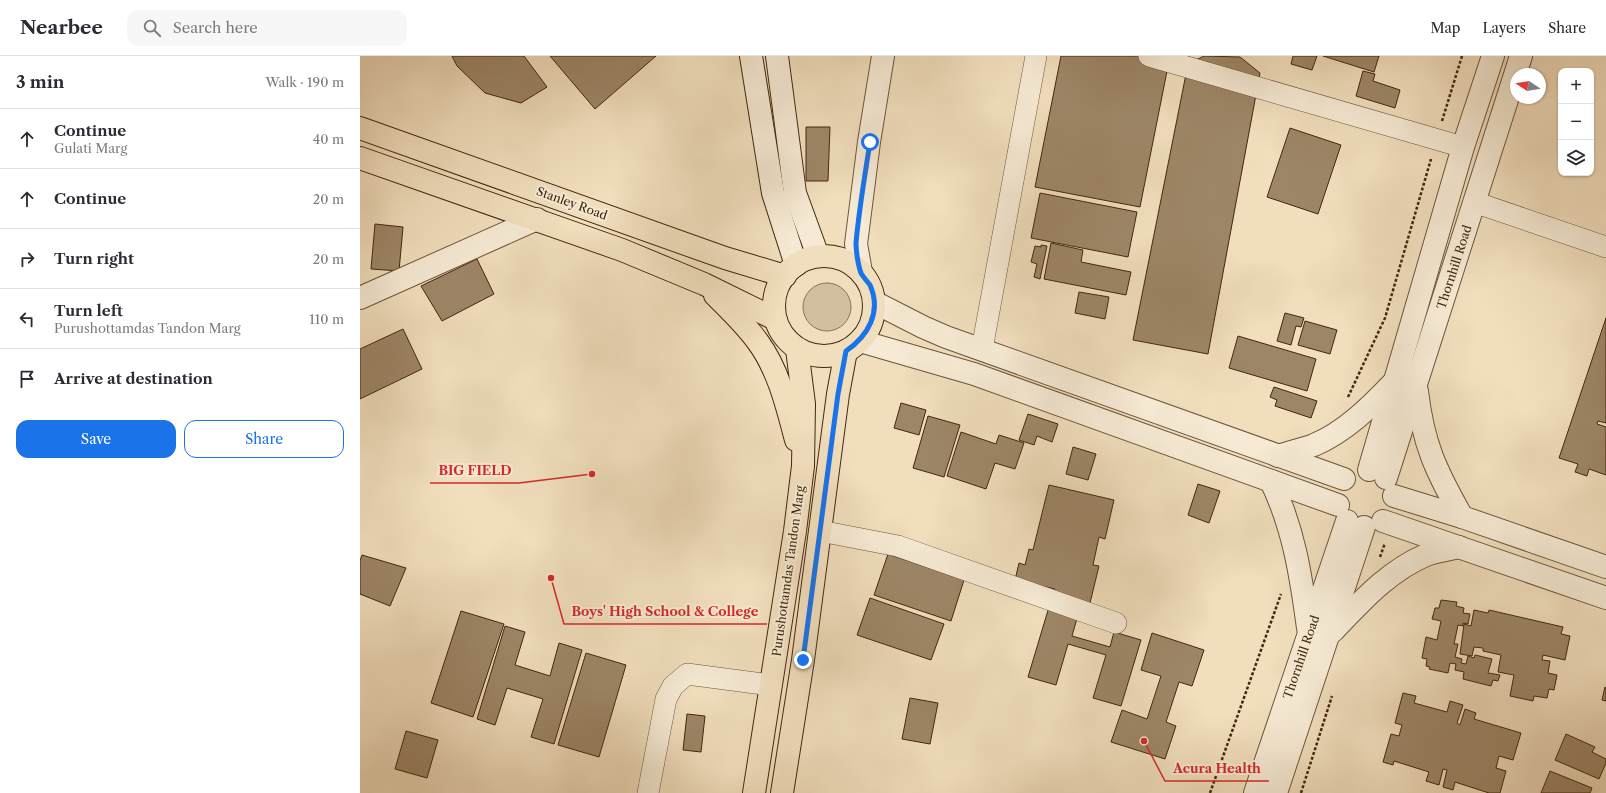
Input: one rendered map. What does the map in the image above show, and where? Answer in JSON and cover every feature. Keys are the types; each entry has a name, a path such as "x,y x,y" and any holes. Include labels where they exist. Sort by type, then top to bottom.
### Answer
{"main road":[{"name":"Stanley Road","path":"360,128 704,251 790,270"},
{"path":"360,158 622,250 704,284 776,319"},
{"path":"818,256 841,259 852,264 861,272 870,286 874,302 873,316 868,330 853,346 830,356 813,355 797,349 788,341 776,319 774,303 777,289 790,270 806,259 818,256"},
{"path":"704,284 754,337 769,360 780,382 803,466"},
{"path":"782,793 803,660 838,394 853,346"},
{"name":"Purushottamdas Tandon Marg","path":"754,793 795,530 803,466 804,404 797,349"}],"street":[{"path":"750,56 773,193 790,270"},
{"path":"777,56 795,193 818,256"},
{"path":"861,272 856,244 883,56"},
{"path":"982,349 1036,56"},
{"path":"1148,56 1463,147"},
{"name":"Thornhill Road","path":"1383,482 1463,147 1493,56"},
{"name":"Thornhill Road","path":"1406,382 1474,202 1522,56"},
{"path":"1474,202 1606,247"},
{"path":"360,298 537,219"},
{"path":"874,302 923,327 1344,479"},
{"path":"853,346 974,374 1271,481 1358,518 1459,547 1606,598"},
{"path":"1278,456 1314,445 1338,432 1378,400 1406,382 1421,422 1429,452 1441,480 1462,517"},
{"path":"1358,518 1338,492 1344,479 1360,470 1383,482 1462,517 1606,567"},
{"path":"1271,481 1292,532 1301,575 1319,635 1396,572 1426,555 1459,547"},
{"path":"1358,518 1391,510 1383,482"},
{"name":"Thornhill Road","path":"1276,793 1319,635 1358,518"},
{"path":"820,531 898,546 1116,623"},
{"name":"Thornhill Road","path":"1255,793 1319,635"},
{"path":"648,793 666,699 673,686 687,674 771,685"}],"shaded area":[{"path":"822,283 832,283 844,290 851,302 851,312 844,324 832,331 822,331 814,327 807,320 803,312 803,302 807,294 814,287"}],"building":[{"path":"452,56 524,56 547,87 521,103 485,93 457,66"},
{"path":"550,56 656,56 595,109"},
{"path":"1061,56 1142,56 1169,61 1140,207 1035,187"},
{"path":"1204,56 1240,57 1260,73 1208,354 1133,340 1188,64"},
{"path":"1293,56 1317,56 1312,70 1291,64"},
{"path":"1323,56 1379,56 1374,72"},
{"path":"1363,71 1375,74 1373,81 1400,90 1395,108 1356,96"},
{"path":"806,127 830,127 828,181 806,181"},
{"path":"1290,128 1341,145 1318,214 1267,197"},
{"path":"1040,193 1137,212 1128,257 1031,238"},
{"path":"375,224 403,227 399,271 371,269"},
{"path":"1051,243 1083,250 1081,262 1131,272 1126,295 1044,279"},
{"path":"1041,245 1047,246 1040,279 1034,277 1037,264 1031,262 1035,246 1041,247"},
{"path":"477,259 494,294 442,321 421,286"},
{"path":"1079,292 1109,297 1105,319 1075,313"},
{"path":"1285,313 1304,318 1301,327 1296,326 1291,345 1277,341"},
{"path":"1606,318 1606,423 1598,421 1597,424 1606,427 1606,475 1589,469 1587,476 1575,472 1578,464 1559,458"},
{"path":"1305,321 1337,330 1330,354 1298,345"},
{"path":"403,329 422,369 360,399 360,349"},
{"path":"1238,336 1316,359 1307,391 1229,368"},
{"path":"1274,387 1317,401 1311,418 1275,406 1277,400 1270,397"},
{"path":"901,403 926,410 919,435 894,428"},
{"path":"1028,414 1058,424 1052,442 1037,436 1034,445 1019,440"},
{"path":"928,416 960,425 944,477 913,468"},
{"path":"961,432 996,444 999,435 1024,443 1015,469 995,463 986,489 947,476"},
{"path":"1073,447 1096,454 1088,480 1066,474"},
{"path":"1198,484 1220,491 1209,523 1188,515"},
{"path":"1049,485 1114,500 1105,539 1099,537 1093,565 1099,566 1090,603 1053,594 1055,589 1015,580 1019,563 1025,565 1029,549 1033,550"},
{"path":"888,554 964,580 951,621 874,595"},
{"path":"362,555 406,568 390,606 360,594 360,561"},
{"path":"870,598 944,624 931,660 857,635"},
{"path":"1441,600 1457,602 1456,606 1464,608 1463,613 1470,614 1468,624 1463,623 1463,626 1458,625 1454,644 1458,644 1455,657 1462,659 1461,663 1466,664 1468,656 1474,658 1475,655 1492,659 1488,673 1500,675 1498,681 1493,680 1491,686 1463,679 1464,672 1455,670 1456,664 1450,663 1448,673 1429,669 1430,667 1426,666 1427,659 1422,658 1426,637 1437,640 1441,621 1432,619 1435,608 1439,608"},
{"path":"1049,607 1078,615 1072,636 1110,647 1114,632 1141,640 1121,706 1093,698 1106,655 1068,644 1056,685 1028,677"},
{"path":"1474,610 1488,613 1489,610 1563,627 1561,634 1570,636 1565,660 1543,655 1542,660 1550,661 1548,673 1557,675 1554,690 1549,689 1547,698 1534,696 1533,701 1510,696 1514,675 1498,672 1501,655 1483,651 1483,648 1474,647 1472,656 1460,654 1464,624 1471,626"},
{"path":"461,611 504,624 473,717 431,703"},
{"path":"505,626 525,632 515,665 550,676 559,643 582,650 554,744 531,737 543,699 507,688 495,725 477,719"},
{"path":"1152,633 1204,650 1192,686 1179,682 1166,722 1176,726 1165,759 1111,742 1122,710 1147,719 1161,676 1141,670"},
{"path":"586,653 626,665 599,757 558,745"},
{"path":"1605,687 1606,688 1606,701 1602,700"},
{"path":"1403,693 1416,696 1414,703 1447,712 1450,701 1463,705 1457,723 1460,725 1465,709 1476,713 1474,719 1521,733 1513,760 1499,756 1496,768 1506,771 1500,793 1489,793 1455,782 1453,790 1443,787 1447,770 1443,769 1439,785 1426,781 1429,772 1394,761 1393,765 1383,762 1391,734 1399,736 1402,725 1395,723"},
{"path":"910,698 938,703 930,744 902,739"},
{"path":"687,714 705,716 701,752 683,750"},
{"path":"406,731 438,740 427,778 395,769"},
{"path":"1566,734 1595,747 1592,752 1606,759 1606,763 1599,779 1555,760"},
{"path":"1550,771 1592,788 1590,793 1541,793"}],"place":[{"name":"BIG FIELD","path":"592,474"},
{"name":"Boys' High School & College","path":"551,578"},
{"name":"Acura Health","path":"1144,741"}],"route":[{"path":"803,660 838,394 846,351 860,341 868,330 873,316 874,302 870,286 861,272 856,244 870,142"}]}
